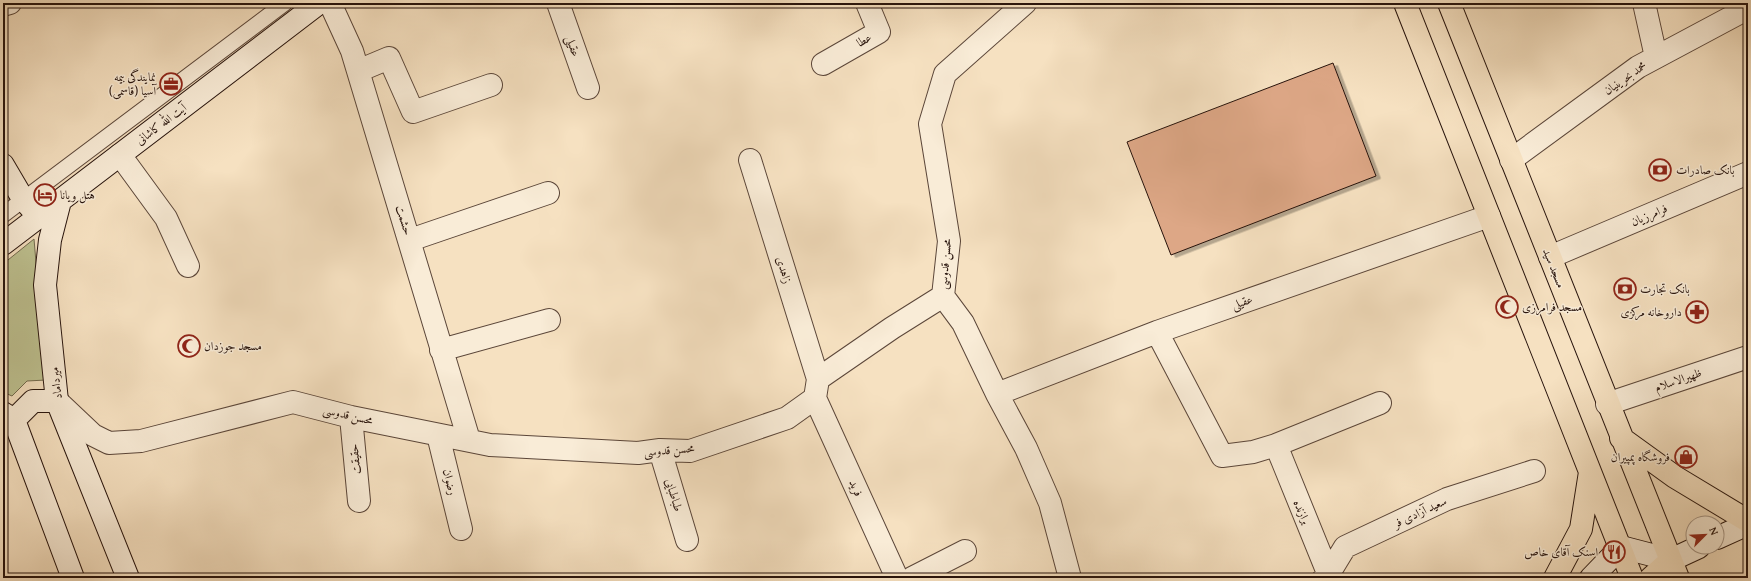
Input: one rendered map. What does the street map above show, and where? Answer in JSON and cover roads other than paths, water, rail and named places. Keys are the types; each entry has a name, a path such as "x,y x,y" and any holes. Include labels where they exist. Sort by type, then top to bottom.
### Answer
{"main road":[{"path":"1405,3 1632,578"},
{"name":"مسجد سید","path":"1449,3 1607,404 1674,569"},
{"path":"1621,438 1675,477 1748,521"},
{"path":"1554,578 1581,529 1590,472"},
{"path":"1651,578 1674,569"}],"street":[{"path":"3,5 10,3"},
{"name":"حشمت","path":"330,3 352,51 469,440"},
{"name":"عقیلی","path":"558,3 588,88"},
{"name":"عطا","path":"823,64 879,32 867,3"},
{"name":"محسن قدوسی","path":"57,401 93,435 109,443 141,441 293,402 351,417 490,445 638,453 660,450 690,451 787,418 816,388 892,328 943,296 949,241 930,124 945,74 1025,3"},
{"path":"1644,3 1656,57"},
{"name":"آیت الله کاشانی","path":"3,244 120,155 310,6"},
{"name":"محمد بحرینیان","path":"1511,160 1631,72 1743,9"},
{"path":"358,71 389,58 413,112 491,85"},
{"path":"120,155 166,218 188,266"},
{"name":"زاهدی","path":"750,160 816,388"},
{"path":"3,165 23,199 39,217"},
{"name":"فرامرزیان","path":"1550,257 1748,173"},
{"path":"410,240 548,193"},
{"name":"میرداماد","path":"60,201 50,240 45,285 57,401 128,578"},
{"name":"عقیلی","path":"997,394 1157,332 1489,216"},
{"path":"943,296 964,323 997,394 1026,448 1050,503 1070,578"},
{"path":"441,350 549,320"},
{"path":"1157,332 1222,456 1253,452 1276,445 1380,403"},
{"name":"ظهیرالاسلام","path":"1607,404 1748,357"},
{"name":"فرید","path":"816,388 897,578"},
{"path":"57,401 33,401 9,416 73,578"},
{"name":"حقیقت","path":"351,417 359,501"},
{"name":"رضوان","path":"438,435 461,529"},
{"name":"برازنده","path":"1276,445 1327,577"},
{"name":"طباطبایی","path":"660,450 687,540"},
{"name":"سعید آزادی فر","path":"1327,577 1345,547 1447,499 1534,471"},
{"path":"1725,534 1748,524"},
{"path":"1591,578 1620,547 1674,569 1690,555"},
{"path":"912,578 965,551"}],"lane":[{"name":"آیت الله کاشانی","path":"3,215 285,3"}],"place":[{"name":"نمایندگی بیمه آسیا (قاسمی)","path":"171,84"},
{"name":"بانک صادرات","path":"1660,170"},
{"name":"هتل ویانا","path":"45,195"},
{"name":"بانک تجارت","path":"1625,289"},
{"name":"مسجد فرامرزی","path":"1507,307"},
{"name":"داروخانه مرکزی","path":"1697,312"},
{"name":"مسجد جوزدان","path":"189,346"},
{"name":"فروشگاه پمپیران","path":"1686,457"},
{"name":"اسنک آقای خاص","path":"1614,552"}]}
